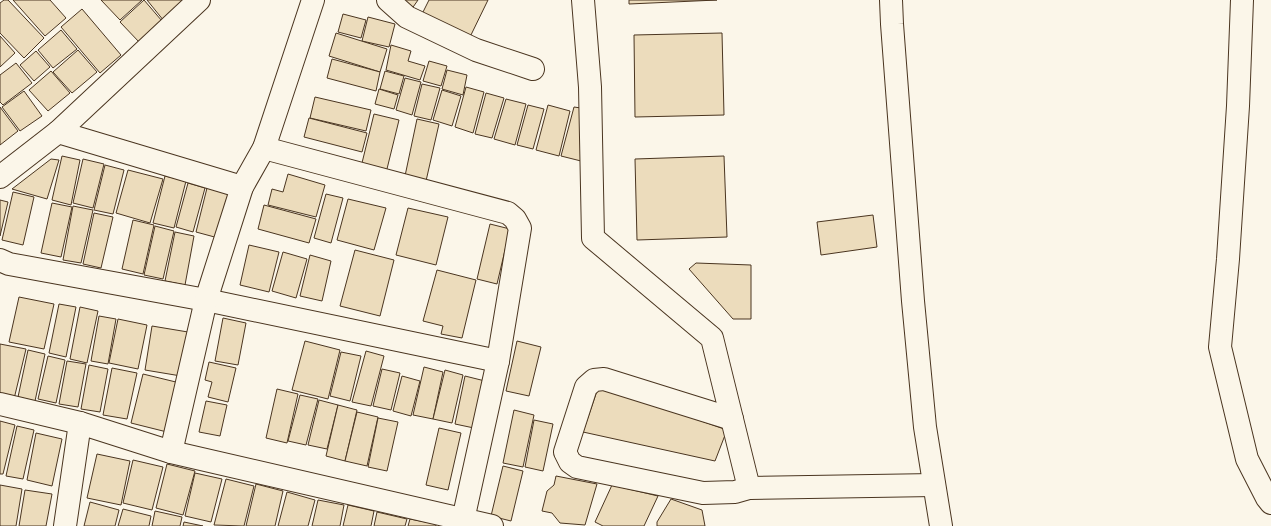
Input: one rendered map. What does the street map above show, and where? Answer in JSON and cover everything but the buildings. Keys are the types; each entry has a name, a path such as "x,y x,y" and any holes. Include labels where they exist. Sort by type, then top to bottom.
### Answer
{"street":[{"path":"0,177 58,132 199,0"},
{"path":"171,452 206,300 242,187 264,148 313,0"},
{"path":"388,0 407,17 476,50 533,68"},
{"path":"583,0 590,87 593,238 712,338 749,488"},
{"path":"892,0 892,24 913,301 925,427 941,526"},
{"path":"1242,0 1238,106 1230,236 1220,347 1247,459 1271,503"},
{"path":"58,132 242,187"},
{"path":"264,148 508,212 515,219 520,228 498,361 463,520"},
{"path":"0,260 9,264 206,300 498,361"},
{"path":"732,419 604,379 594,380 586,387 565,452 570,462 577,467 703,493 735,492 749,488 934,485"},
{"path":"0,404 80,423 171,452 492,526"},
{"path":"65,526 80,423"}]}
